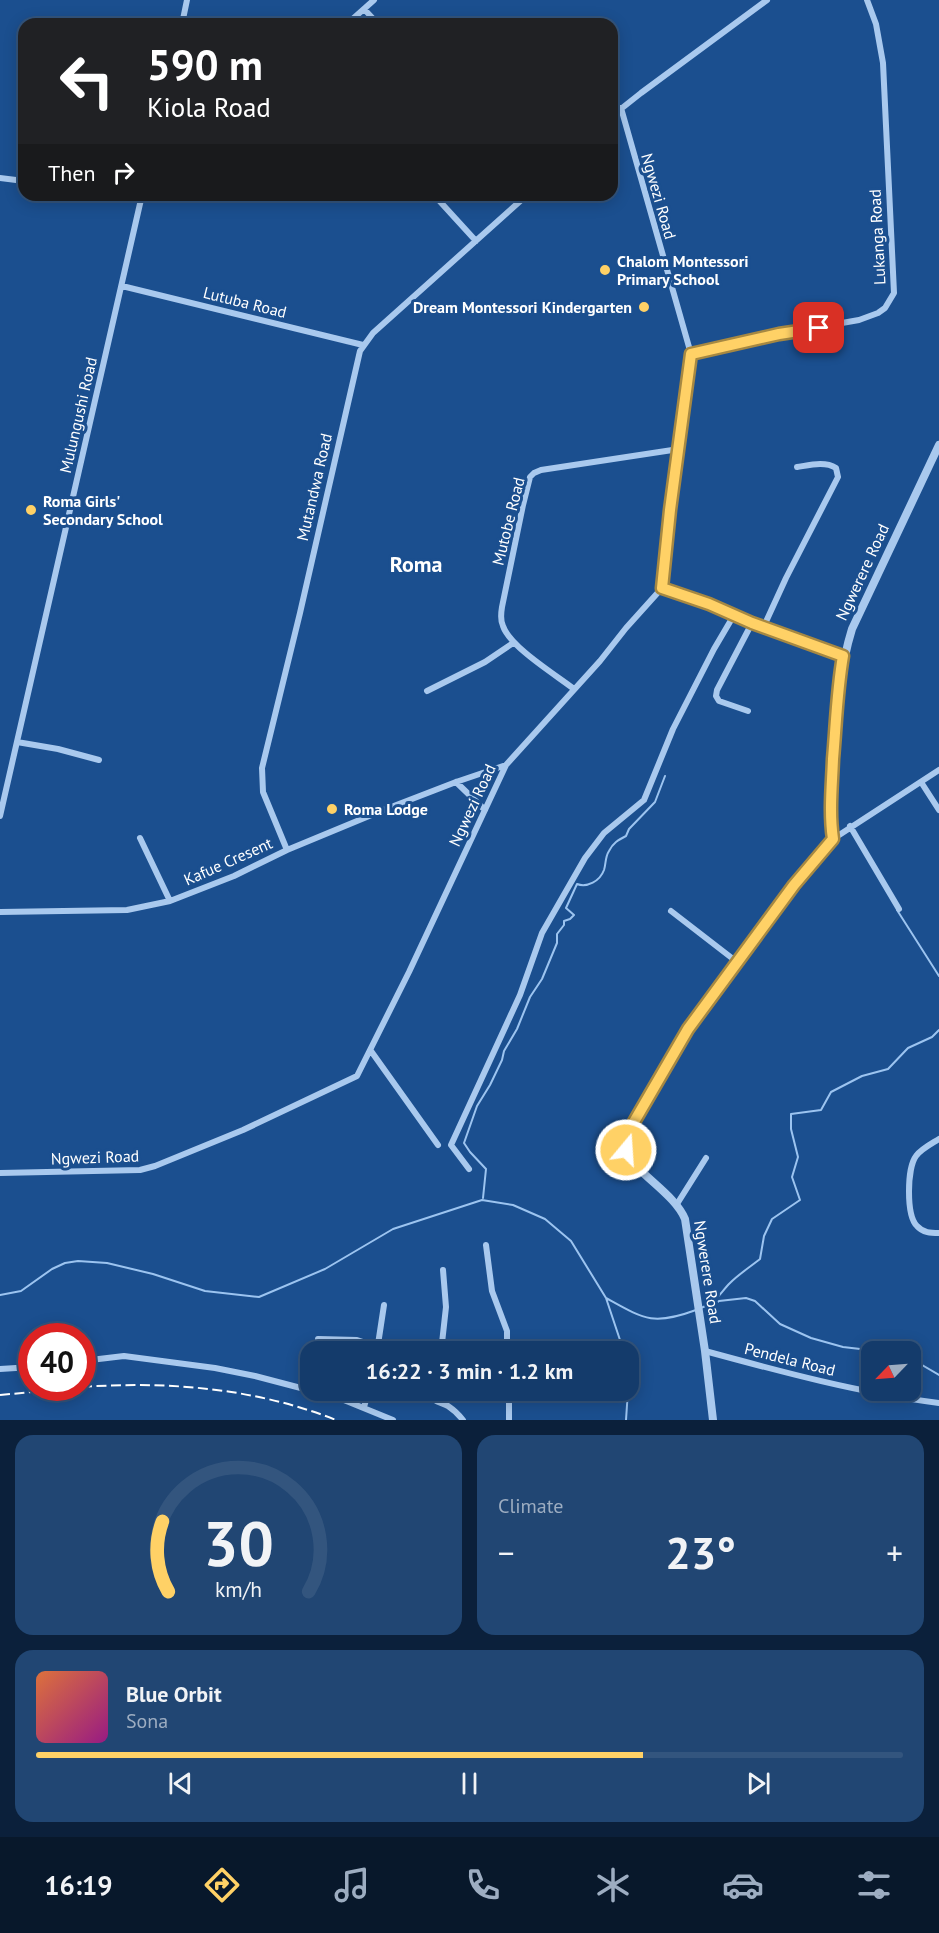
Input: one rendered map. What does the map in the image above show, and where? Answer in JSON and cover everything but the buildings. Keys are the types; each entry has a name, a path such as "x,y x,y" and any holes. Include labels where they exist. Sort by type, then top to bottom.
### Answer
{"street":[{"path":"183,18 187,0"},
{"path":"354,18 374,0"},
{"path":"618,111 767,0"},
{"name":"Lukanga Road","path":"691,354 779,334 859,320 878,313 890,301 894,293 883,63 876,24 867,0"},
{"path":"364,9 372,18"},
{"name":"Ngwezi Road","path":"0,1173 140,1170 243,1130 352,1080 360,1072 371,1051 506,765 662,588 691,354 621,108"},
{"path":"0,178 18,180"},
{"name":"Mulungushi Road","path":"0,816 141,201"},
{"path":"439,201 476,241"},
{"name":"Mutandwa Road","path":"287,850 263,792 262,768 300,613 357,358 363,345 373,333 520,201"},
{"name":"Lutuba Road","path":"122,286 363,345"},
{"name":"Ngwerere Road","path":"713,1420 685,1219 677,1204 633,1162 626,1150 627,1134 688,1029 794,885 833,839 830,822 833,762 838,686 843,656 852,628 939,445"},
{"name":"Mutobe Road","path":"574,689 513,643 503,627 501,616 530,477 542,470 679,450"},
{"path":"764,626 838,472 833,465 825,464 797,468"},
{"path":"662,588 843,656"},
{"path":"469,1169 451,1145 520,994 542,933 585,858 604,833 644,800 674,729 714,649 734,615"},
{"path":"748,711 719,701 716,696 752,623"},
{"path":"427,691 485,662 513,643"},
{"path":"17,741 99,760"},
{"name":"Kafue Cresent","path":"0,912 127,910 170,901 287,850 456,782 506,765"},
{"path":"833,839 939,770"},
{"path":"456,782 485,810"},
{"path":"921,782 939,810"},
{"path":"850,826 899,909"},
{"path":"140,838 170,901"},
{"path":"672,911 737,962"},
{"path":"371,1051 438,1145"},
{"path":"939,1139 916,1156 911,1167 909,1199 916,1226 927,1233 939,1233"},
{"path":"677,1204 706,1158"},
{"path":"486,1245 492,1291 507,1330 507,1341"},
{"path":"442,1341 447,1307 443,1270"},
{"path":"379,1341 384,1305"},
{"path":"318,1339 359,1341"},
{"name":"Pendela Road","path":"705,1351 891,1397 939,1403"},
{"path":"96,1359 124,1356 215,1368 255,1376 339,1398 393,1420"},
{"path":"0,1369 18,1368"},
{"path":"364,1407 366,1401"},
{"path":"437,1401 454,1410 463,1420"},
{"path":"509,1401 509,1420"}],"waterway":[{"path":"483,1198 486,1169 464,1143 477,1106 490,1085 530,997 542,979 557,943 557,934 564,925 564,921 574,915 566,908 577,884 589,884 600,877 611,848 626,836 629,829 655,802 665,776"},
{"path":"897,910 939,976"},
{"path":"701,1308 714,1301 733,1280 760,1259 764,1236 772,1219 800,1200 792,1177 798,1157 791,1129 791,1114 821,1110 831,1092 862,1076 888,1069 908,1048 932,1037 939,1030"},
{"path":"0,1295 21,1291 52,1269 65,1263 78,1261 107,1263 153,1274 205,1291 259,1297 325,1269 393,1229 482,1200 513,1205 545,1219 571,1241 606,1298 620,1341"},
{"path":"606,1298 649,1318 669,1318 696,1310"},
{"path":"709,1306 719,1301 746,1298 755,1301 780,1324 811,1338 843,1347 861,1349"},
{"path":"921,1364 939,1375"},
{"path":"626,1420 627,1401"}],"railway":[{"path":"96,1386 147,1385 211,1389 274,1400 336,1420"},
{"path":"0,1395 18,1393"}],"place":[{"name":"Chalom Montessori Primary School","path":"605,270"},
{"name":"Dream Montessori Kindergarten","path":"644,307"},
{"name":"Roma Girls' Secondary School","path":"31,510"},
{"name":"Roma Lodge","path":"332,809"}],"district":[{"name":"Roma","path":"416,564"}],"route":[{"path":"626,1150 627,1134 688,1029 794,885 833,839 830,822 833,762 838,686 843,656 662,588 691,354 779,334 819,328"}]}
